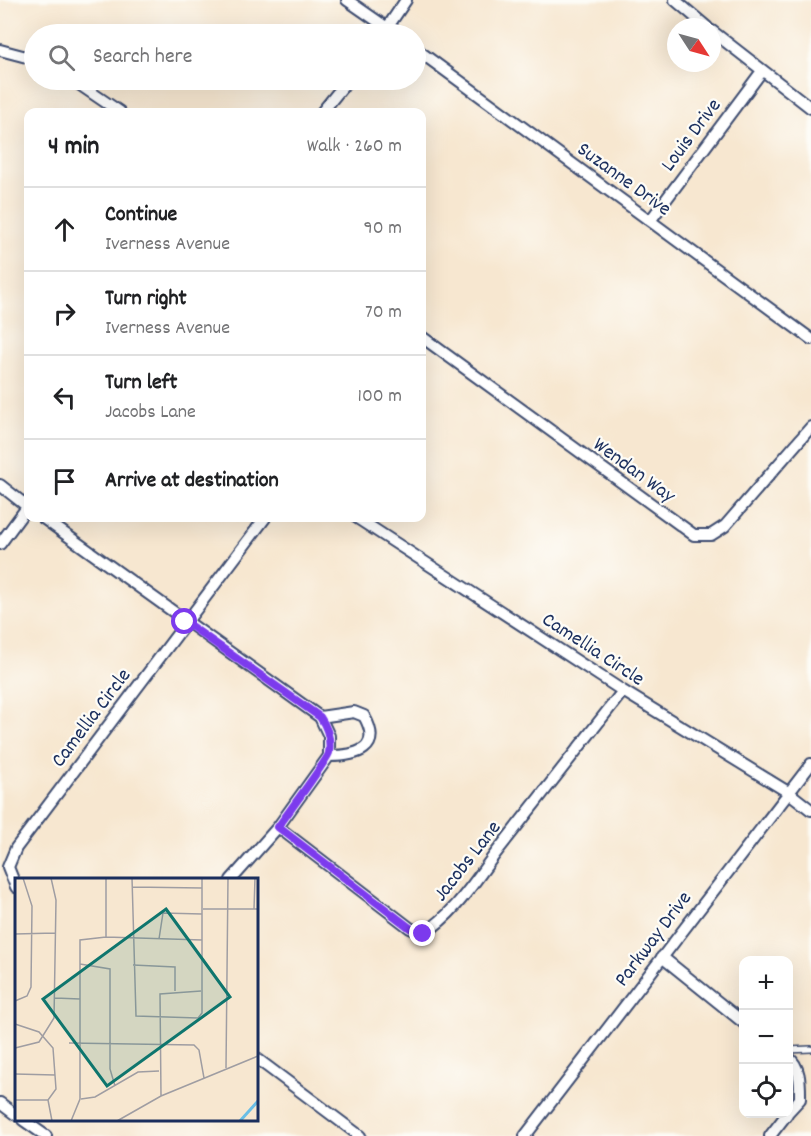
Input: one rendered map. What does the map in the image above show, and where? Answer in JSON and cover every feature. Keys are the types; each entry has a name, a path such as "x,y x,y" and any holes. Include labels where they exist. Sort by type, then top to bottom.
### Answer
{"street":[{"path":"347,0 378,24"},
{"path":"393,24 406,0"},
{"path":"675,0 696,18"},
{"path":"721,38 811,108"},
{"path":"0,50 24,56"},
{"name":"Suzanne Drive","path":"426,56 811,339"},
{"name":"Louis Drive","path":"650,221 762,71"},
{"path":"88,90 114,108"},
{"path":"325,108 340,90"},
{"name":"Wendan Way","path":"426,340 694,535 711,535 725,526 811,427"},
{"path":"0,486 24,504"},
{"path":"0,544 24,512"},
{"path":"48,522 320,717 329,736 329,756 278,827 232,878"},
{"name":"Camellia Circle","path":"15,884 8,867 16,848 262,522"},
{"name":"Camellia Circle","path":"363,522 623,691 788,792 811,810"},
{"name":"Jacobs Lane","path":"278,827 410,928 423,934 439,924 457,907 492,857 623,691"},
{"path":"320,717 354,712 364,716 370,725 368,744 362,751 351,756 329,756"},
{"name":"Parkway Drive","path":"525,1136 811,764"},
{"path":"662,957 739,1019"},
{"path":"258,1060 360,1136"},
{"path":"792,1064 806,1098 793,1109"},
{"path":"0,1103 15,1114"},
{"path":"770,1136 784,1118"},
{"path":"26,1121 46,1136"}],"lane":[{"path":"793,1050 811,1049"}],"route":[{"path":"185,622 320,717 325,723 329,736 329,756 278,827 410,928 423,934"}]}
